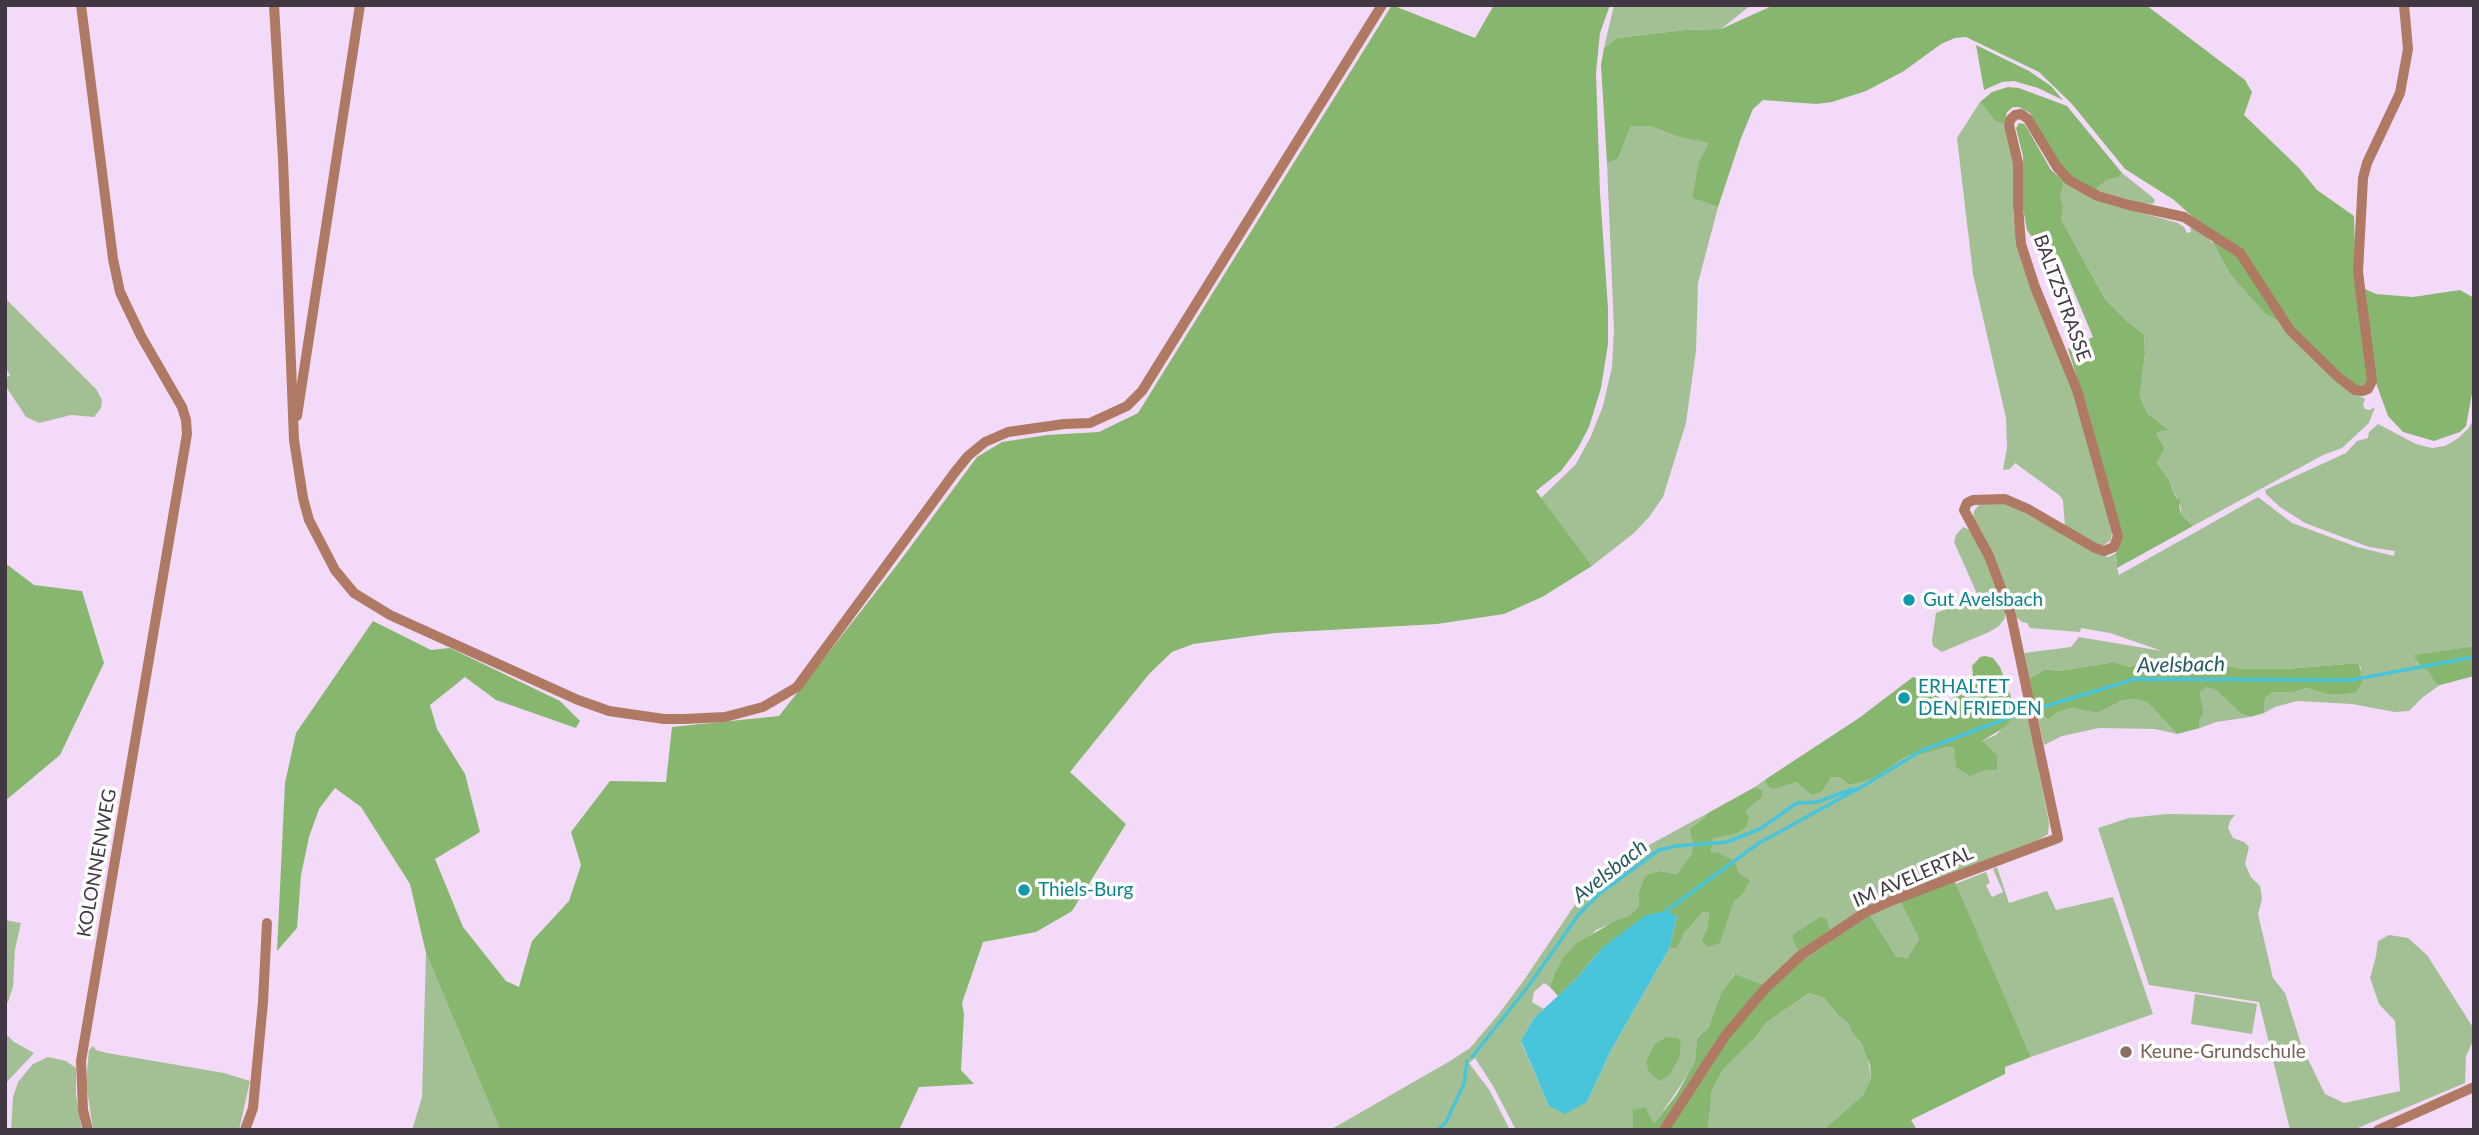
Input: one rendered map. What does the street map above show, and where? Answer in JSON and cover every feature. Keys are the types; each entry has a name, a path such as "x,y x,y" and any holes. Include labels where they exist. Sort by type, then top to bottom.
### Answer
{"street":[{"name":"KOLONNENWEG","path":"81,5 110,236 120,292 141,336 182,407 187,435 81,1061 83,1110 88,1130"},
{"path":"274,5 294,440 309,520 335,570 354,593 390,615 578,700 608,710 664,719 725,717 763,707 797,687 968,456 985,442 1008,432 1063,424 1090,424 1127,406 1142,391 1382,5"},
{"path":"294,440 360,5"},
{"name":"BALTZSTRASSE","path":"2057,838 2011,615 1989,556 1964,510 1967,503 1973,499 2005,499 2102,551 2114,547 2118,536 2077,390 2025,257 2019,230 2018,163 2010,120 2021,114 2028,118 2057,167 2069,180 2129,205 2184,217 2240,253 2290,330 2354,390 2368,390 2372,381 2358,272 2363,178 2367,163 2400,93 2408,49 2404,5"},
{"name":"IM AVELERTAL","path":"1664,1130 1725,1037 1764,990 1801,955 1866,912 2057,838"},
{"path":"245,1130 253,1108 267,923"},
{"path":"2378,1130 2474,1087"}],"green space":[{"path":"1392,5 1475,38 1494,5 1610,5 1600,33 1596,73 1608,344 1601,388 1589,427 1561,471 1536,491 1592,566 1542,597 1504,614 1437,624 1275,633 1193,644 1172,652 1149,674 1070,772 1126,824 1072,911 1036,932 983,942 962,1003 964,1014 961,1070 974,1084 919,1087 899,1130 500,1130 426,953 410,884 361,807 335,788 319,809 309,837 301,875 297,928 277,951 285,783 296,733 373,621 431,650 450,648 560,701 580,721 576,728 496,700 465,677 430,705 437,729 465,774 480,832 435,859 463,927 506,981 519,987 532,941 569,901 581,865 571,832 610,781 666,782 672,727 779,716 977,457 1002,442 1047,435 1099,432 1138,413"},
{"path":"1614,5 1751,5 1721,29 1685,30 1617,38 1604,48"},
{"path":"1774,5 2146,5 2245,80 2252,92 2244,115 2299,168 2317,190 2354,216 2356,279 2367,381 2364,386 2357,387 2279,321 2266,314 2230,274 2213,243 2215,237 2174,200 2125,169 2072,104 2039,72 1966,37 1941,44 1904,71 1866,91 1832,102 1816,104 1763,100 1753,109 1718,207 1692,198 1699,162 1709,143 1678,137 1650,126 1631,126 1618,159 1607,163 1601,65 1604,48 1617,38 1685,30 1721,29"},
{"path":"1976,45 2029,71 2051,86 2063,100 2038,88 2014,81 2002,82 1984,90"},
{"path":"2008,87 2019,88 2067,106 2122,173 2119,177 2107,180 2095,190 2077,180 2062,169 2030,113 2019,107 2013,107 2007,112 2004,124 1995,121 1980,102 1992,92"},
{"path":"1980,102 1995,121 2004,124 2014,164 2013,213 2016,235 2072,387 2112,532 2111,540 2104,545 2098,545 2065,527 2063,500 2059,495 2015,463 2010,469 2003,470 2007,447 2006,418 1973,274 1957,138"},
{"path":"2019,123 2027,128 2051,170 2064,181 2060,198 2063,207 2061,219 2105,299 2144,334 2145,354 2140,396 2147,413 2169,430 2156,434 2165,448 2157,463 2169,480 2177,499 2181,499 2181,514 2193,526 2117,568 2116,553 2121,539 2087,408 2068,349 2093,337 2060,258 2032,237 2027,230 2023,208 2023,156 2016,128"},
{"path":"1631,126 1650,126 1678,137 1710,143 1692,198 1718,207 1698,283 1696,351 1686,423 1663,497 1634,533 1592,566 1540,499 1576,464 1603,406 1612,367 1614,330 1607,163 1618,159"},
{"path":"2122,173 2155,200 2153,204 2139,203 2095,190"},
{"path":"2064,181 2110,204 2178,223 2187,233 2191,232 2190,227 2202,233 2213,243 2230,274 2351,391 2365,399 2365,409 2375,407 2369,423 2342,448 2323,455 2193,526 2181,514 2169,480 2157,463 2165,448 2156,434 2168,429 2147,413 2140,396 2145,354 2144,334 2105,299 2061,219 2060,198"},
{"path":"2365,289 2376,294 2413,297 2460,290 2474,298 2474,383 2466,426 2460,432 2434,441 2403,432 2388,416 2376,383"},
{"path":"5,298 96,389 102,400 101,408 94,417 71,415 39,423 26,417 5,385 5,379 10,375 5,367"},
{"path":"2474,419 2474,646 2415,655 2417,663 2423,669 2428,669 2435,683 2440,685 2409,711 2395,712 2352,704 2297,701 2264,713 2265,698 2272,692 2294,692 2307,688 2326,694 2343,694 2361,669 2359,663 2286,669 2242,669 2200,660 2162,673 2152,660 2129,667 2115,662 2059,671 2045,669 2029,679 2024,653 2071,647 2079,637 2162,651 2110,633 2081,628 2080,632 2030,628 2027,623 2022,622 2015,616 1973,519 1974,511 1979,505 2006,503 2101,555 2109,557 2116,553 2119,575 2258,497 2292,523 2357,547 2394,556 2395,551 2369,547 2305,523 2280,507 2265,490 2346,453 2357,441 2368,438 2369,432 2378,424 2416,444 2432,448 2445,446 2457,439"},
{"path":"1963,527 1976,538 1984,553 2005,611 2005,618 1989,632 1942,652 1933,646 1932,640 1936,613 1978,596 1954,542"},
{"path":"5,563 34,585 82,591 104,663 60,755 5,801"},
{"path":"2474,646 2474,676 2440,685 2435,683 2428,670 2423,669 2414,655"},
{"path":"1980,657 1993,658 2000,667 2014,705 2013,716 2005,727 1982,741 1997,755 1997,770 1982,771 1970,776 1956,767 1954,748 1947,747 1907,756 1874,778 1861,782 1849,785 1839,777 1831,777 1822,791 1812,795 1796,782 1775,789 1766,783 1766,779 1859,718 1913,677 1925,682 1931,692 1944,700 1950,701 1956,693 1967,697 1963,684 1973,674 1972,666"},
{"path":"2152,660 2161,666 2163,673 2176,666 2200,660 2242,669 2286,669 2359,663 2362,682 2356,692 2343,694 2326,694 2307,688 2294,692 2272,692 2265,698 2264,713 2250,717 2240,713 2216,690 2207,687 2200,693 2204,712 2199,722 2200,728 2177,734 2147,702 2135,699 2121,701 2098,713 2073,708 2059,712 2048,720 2035,705 2029,679 2045,669 2059,671 2115,662 2129,667"},
{"path":"2207,687 2216,690 2240,713 2250,717 2216,722 2200,728 2199,722 2204,712 2200,693"},
{"path":"2135,699 2147,702 2177,734 2155,729 2099,728 2062,736 2044,745 2035,705 2048,720 2059,712 2074,708 2098,713 2121,701"},
{"path":"2025,701 2049,823 2048,834 2036,842 1886,897 1830,930 1827,919 1821,916 1793,934 1792,939 1798,951 1764,985 1734,974 1709,1027 1697,1038 1695,1061 1654,1125 1634,1127 1633,1130 1516,1130 1475,1058 1469,1063 1490,1091 1510,1130 1330,1130 1470,1048 1524,980 1576,903 1649,845 1708,813 1689,829 1693,844 1691,855 1682,870 1677,874 1660,871 1650,873 1644,878 1639,891 1639,906 1629,916 1596,930 1554,975 1550,987 1544,983 1534,992 1532,1002 1544,1009 1534,1018 1521,1042 1549,1106 1587,1102 1611,1050 1669,949 1677,948 1685,932 1703,912 1709,912 1707,930 1720,942 1734,900 1742,895 1739,874 1711,852 1713,837 1736,834 1744,811 1762,790 1755,787 1766,779 1766,783 1775,789 1795,782 1804,786 1828,781 1831,777 1839,777 1849,785 1874,778 1907,756 1947,747 1954,748 1982,771 1996,770 1982,741 1996,735 2013,716 2014,705"},
{"path":"1755,787 1762,790 1762,797 1745,811 1749,816 1747,826 1736,834 1713,838 1711,852 1734,861 1739,874 1750,880 1742,895 1734,901 1720,943 1708,947 1702,940 1707,930 1709,912 1703,912 1685,932 1677,948 1669,949 1677,916 1603,947 1558,996 1550,987 1554,975 1563,958 1577,943 1629,916 1639,906 1639,891 1644,878 1650,873 1660,871 1677,874 1691,855 1693,844 1689,829 1708,813"},
{"path":"2167,814 2235,815 2228,828 2233,838 2249,847 2245,864 2251,877 2260,886 2262,899 2258,914 2273,978 2285,993 2302,1047 2325,1094 2344,1103 2400,1091 2395,1021 2379,1004 2370,978 2378,941 2389,935 2408,938 2427,955 2474,1029 2474,1039 2466,1056 2465,1083 2353,1130 2290,1130 2259,1002 2149,985 2098,828 2129,818"},
{"path":"1997,867 2009,903 2047,891 2056,910 2113,897 2153,1014 2031,1057 1955,884 1986,872 1990,883 1986,885 1992,897 2003,892 1993,869"},
{"path":"1954,880 2031,1057 2005,1067 2005,1074 1911,1120 1917,1130 1823,1130 1863,1095 1871,1078 1870,1065 1862,1044 1852,1033 1848,1023 1824,998 1809,993 1766,1023 1723,1070 1712,1090 1708,1130 1633,1130 1633,1110 1645,1107 1654,1124 1677,1094 1695,1061 1697,1038 1709,1027 1721,994 1735,974 1764,985 1767,991 1801,961 1870,915 1896,956 1907,958 1919,939 1900,901"},
{"path":"1900,901 1919,939 1907,958 1896,956 1870,915"},
{"path":"1821,916 1827,919 1830,930 1798,951 1792,939 1793,934"},
{"path":"5,920 21,923 15,949 13,987 8,1002 5,1003"},
{"path":"426,953 500,1130 412,1130 422,1097"},
{"path":"1809,993 1824,998 1848,1023 1852,1033 1862,1044 1867,1054 1871,1078 1863,1095 1823,1130 1708,1130 1712,1090 1723,1070 1766,1023"},
{"path":"2195,994 2257,1004 2252,1034 2191,1024"},
{"path":"5,1033 14,1042 34,1053 5,1084"},
{"path":"1667,1037 1678,1038 1681,1044 1679,1058 1669,1075 1660,1081 1649,1072 1646,1061 1655,1044"},
{"path":"93,1046 96,1050 107,1053 224,1073 250,1081 239,1130 93,1130 86,1082 89,1050"},
{"path":"48,1057 66,1061 76,1068 76,1095 82,1130 11,1130 13,1097 18,1082 33,1064"}],"water":[{"path":"1666,911 1677,916 1669,949 1611,1050 1587,1102 1565,1114 1549,1106 1521,1041 1534,1018 1574,981 1603,947 1646,915"}],"waterway":[{"name":"Avelsbach","path":"1666,911 1759,843 1921,751 2013,716 2135,679 2351,680 2474,657"},
{"name":"Avelsbach","path":"1472,1057 1530,984 1579,914 1599,894 1659,850 1727,842 1760,829 1797,803 1817,802 1853,789"},
{"name":"Avelsbach","path":"1438,1130 1446,1122 1464,1084 1467,1061"}],"place":[{"name":"Gut Avelsbach","path":"1909,600"},
{"name":"ERHALTET DEN FRIEDEN","path":"1904,698"},
{"name":"Thiels-Burg","path":"1024,890"},
{"name":"Keune-Grundschule","path":"2126,1052"}]}
